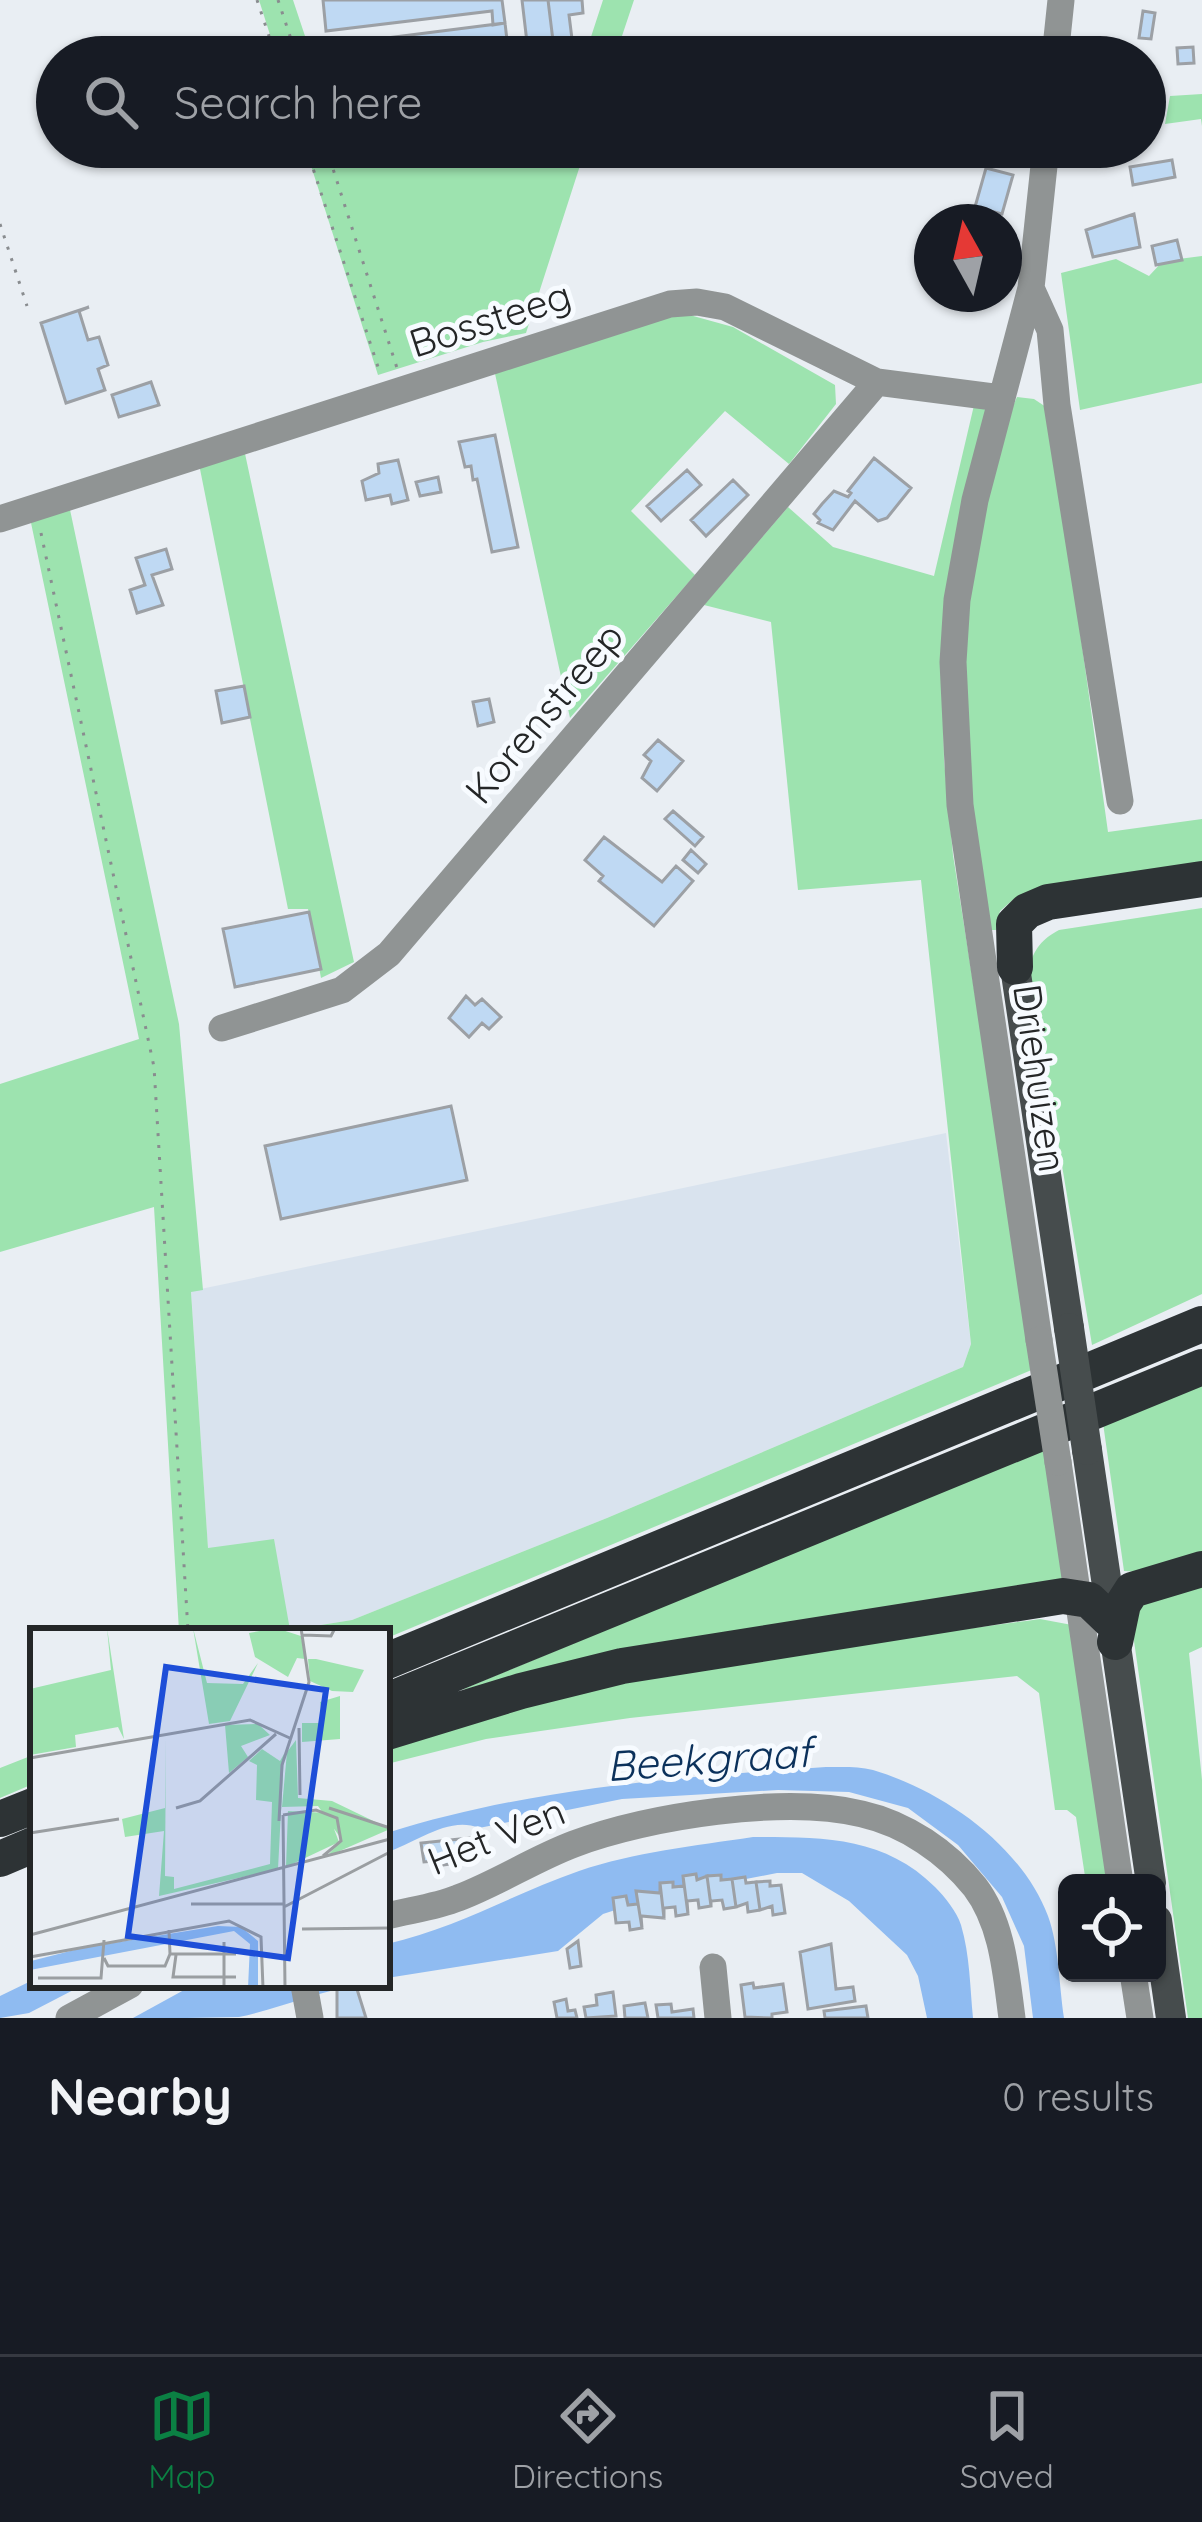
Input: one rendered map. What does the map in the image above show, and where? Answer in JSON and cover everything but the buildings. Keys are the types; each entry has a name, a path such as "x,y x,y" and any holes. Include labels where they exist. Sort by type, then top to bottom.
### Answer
{"highway":[{"path":"1015,967 1012,929 1032,908 1202,879"},
{"path":"1015,967 1024,936 1042,926 1202,902"},
{"path":"1018,1399 1124,1339 1202,1303"},
{"path":"390,1660 1202,1324"},
{"path":"390,1700 1202,1367"},
{"path":"1114,1632 1132,1590 1202,1568"},
{"path":"390,1731 622,1666 1077,1597 1088,1600 1114,1632"},
{"path":"0,1819 30,1807"},
{"path":"0,1859 30,1846"}],"main road":[{"name":"Driehuizen","path":"1015,967 1069,1328 1072,1456 1114,1632 1150,1874"},
{"path":"1166,1979 1172,2018"}],"street":[{"path":"1057,36 1061,0"},
{"name":"Driehuizen","path":"1044,168 1031,288 975,500 957,600 953,716 960,805 1040,1340 1072,1456 1077,1597 1119,1874"},
{"name":"Driehuizen","path":"1031,288 1050,331 1057,405 1120,801"},
{"name":"Bossteeg","path":"0,518 649,309 697,302 725,307 878,382 1001,398"},
{"name":"Korenstreep","path":"222,1028 342,990 389,954 878,382"},
{"name":"Het Ven","path":"390,1915 454,1900 575,1843 661,1822 727,1808 859,1813 900,1826 946,1856 977,1890 999,1936 1012,2018"},
{"path":"713,1967 718,2018"},
{"path":"1134,1982 1140,2018"},
{"path":"69,2018 124,1988"},
{"path":"305,1988 310,2018"}],"path":[{"path":"257,0 269,36"},
{"path":"278,0 290,36"},
{"path":"314,168 395,390"},
{"path":"332,168 395,390"},
{"path":"0,224 27,306"},
{"path":"35,507 154,1066 188,1628"}],"shaded area":[{"path":"946,1133 971,1344 963,1367 607,1518 352,1620 288,1628 208,1549 191,1291"}],"green space":[{"path":"259,0 293,0 305,36 270,36"},
{"path":"603,0 634,0 622,36 591,36"},
{"path":"1202,94 1202,126 1201,119 1166,124 1170,96"},
{"path":"312,168 579,168 526,333 378,375"},
{"path":"1202,256 1202,383 1080,410 1061,273 1116,259 1149,276 1163,261"},
{"path":"686,314 733,327 835,385 836,404 789,464 725,411 631,511 695,575 570,718 494,369 638,322"},
{"path":"1017,397 1034,399 1049,409 1108,832 1202,819 1202,872 1015,898 1000,911 996,930 990,930 957,715 963,610 1001,433"},
{"path":"975,401 984,407 988,419 943,698 944,760 953,855 1034,1369 390,1637 390,1628 302,1628 352,1620 963,1367 971,1344 921,880 798,890 771,622 704,605 788,507 833,547 934,576"},
{"path":"244,449 354,962 321,978 308,909 288,909 199,464"},
{"path":"69,505 179,1024 203,1290 191,1292 208,1548 274,1539 290,1628 179,1628 154,1207 0,1252 0,1084 139,1039 30,518"},
{"path":"1202,908 1202,1294 1092,1345 1029,968 1040,945 1059,930"},
{"path":"1202,1382 1202,1561 1124,1571 1103,1423"},
{"path":"1045,1447 1066,1587 461,1690"},
{"path":"1202,1586 1202,1647 1189,1653 1202,1780 1202,2018 1188,2018 1130,1613 1143,1604"},
{"path":"1040,1619 1072,1625 1108,1874 1085,1874 1076,1817 1067,1810 1055,1810 1039,1693 1017,1676 630,1718 486,1739 390,1763 390,1743 467,1719 710,1666"},
{"path":"30,1756 30,1785 0,1798 0,1768"}],"water":[{"path":"826,1767 867,1769 900,1779 977,1824 1036,1890 1052,1928 1064,2018 1033,2018 1024,1946 1002,1897 958,1845 908,1808 849,1792 778,1790 622,1799 479,1828 456,1825 390,1851 390,1832 550,1795 660,1780"},
{"path":"753,1837 803,1838 850,1843 895,1858 935,1887 959,1920 973,2018 927,2018 918,1976 907,1955 849,1901 802,1873 777,1873 658,1896 603,1914 558,1951 390,1978 390,1943 600,1864"},
{"path":"30,1981 30,1988 77,1988 29,2013 0,2018 0,1996"},
{"path":"345,1988 239,2017 133,2018 184,1990"}],"water label":[{"name":"Beekgraaf","path":"709,1759"}]}
